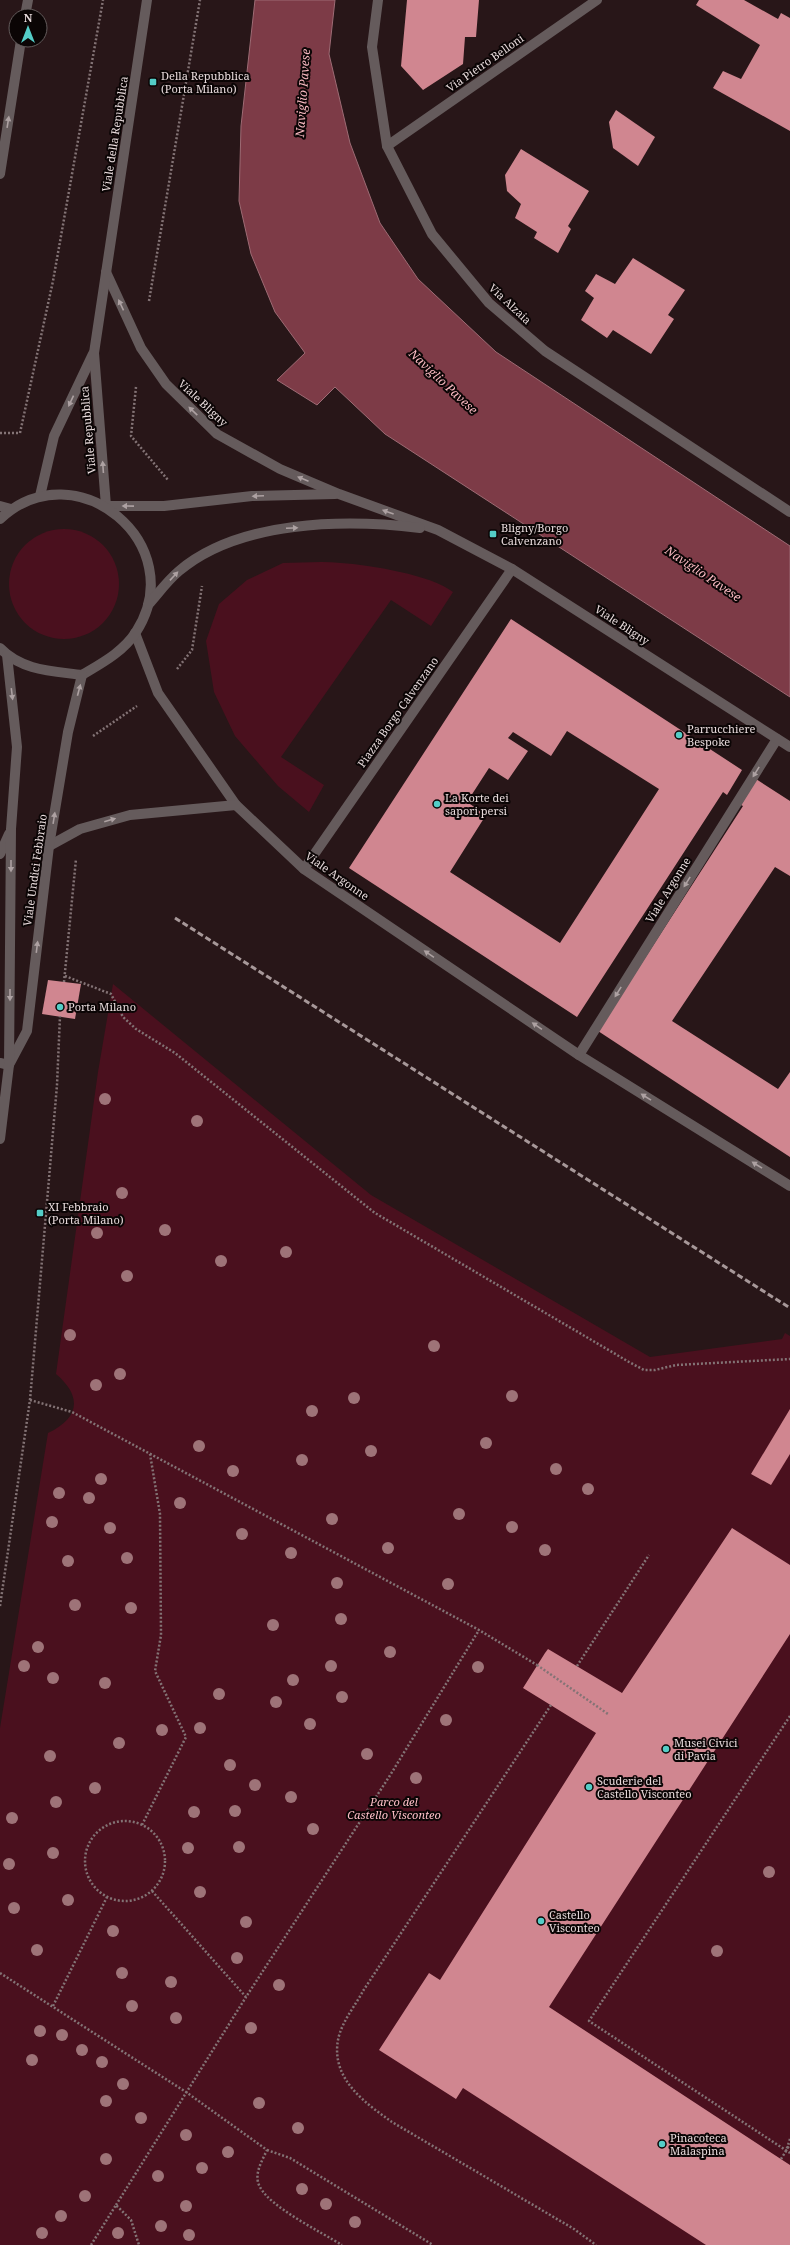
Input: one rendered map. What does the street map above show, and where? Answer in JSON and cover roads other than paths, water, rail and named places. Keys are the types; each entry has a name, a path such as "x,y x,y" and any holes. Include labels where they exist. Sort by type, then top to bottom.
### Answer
{"street":[{"name":"Viale della Repubblica","path":"106,272 148,0"},
{"name":"Via Alzaia","path":"378,0 372,47 387,146 432,234 489,303 545,351 790,512"},
{"name":"Via Pietro Belloni","path":"387,146 597,0"},
{"path":"0,174 20,48"},
{"name":"Viale Repubblica","path":"106,272 94,353 106,506"},
{"name":"Viale Bligny","path":"106,272 141,348 166,384 217,434 280,469 339,494 438,530 512,569 790,748"},
{"name":"Viale Repubblica","path":"40,496 54,436 94,353"},
{"name":"Viale Bligny","path":"106,506 164,506 252,496 339,494"},
{"path":"0,519 11,509 40,496 76,496 106,506 128,524 144,549 150,576 148,605 143,620 136,633 118,652 82,676 28,667 4,652"},
{"path":"0,506 11,509"},
{"name":"Viale Bligny","path":"148,605 178,571 206,552 234,540 280,528 351,524 393,525 438,530"},
{"name":"Piazza Borgo Calvenzano","path":"304,869 512,569"},
{"name":"Viale Argonne","path":"136,633 158,692 236,805 304,869 579,1054 790,1186"},
{"name":"Viale Undici Febbraio","path":"0,1139 5,1064 11,829 17,747 4,652"},
{"name":"Viale Undici Febbraio","path":"5,1064 27,1031 49,846 68,732 82,676"},
{"name":"Viale Argonne","path":"579,1054 777,739"},
{"path":"49,846 80,829 130,815 236,805"},
{"path":"0,854 11,829"}],"water":[{"name":"Naviglio Pavese","path":"255,0 335,0 329,54 350,143 380,223 418,279 496,352 790,546 790,697 385,434 335,387 317,405 277,380 305,353 275,312 251,254 239,201 241,126"}],"railway":[{"path":"175,918 790,1308"}],"place":[{"name":"Della Repubblica (Porta Milano)","path":"153,82"},
{"name":"Bligny/Borgo Calvenzano","path":"493,534"},
{"name":"Parrucchiere Bespoke","path":"679,735"},
{"name":"La Korte dei sapori persi","path":"437,804"},
{"name":"Porta Milano","path":"60,1007"},
{"name":"XI Febbraio (Porta Milano)","path":"40,1213"},
{"name":"Musei Civici di Pavia","path":"666,1749"},
{"name":"Scuderie del Castello Visconteo","path":"589,1787"},
{"name":"Castello Visconteo","path":"541,1921"},
{"name":"Pinacoteca Malaspina","path":"662,2144"}],"park label":[{"name":"Parco del Castello Visconteo","path":"394,1808"}]}
